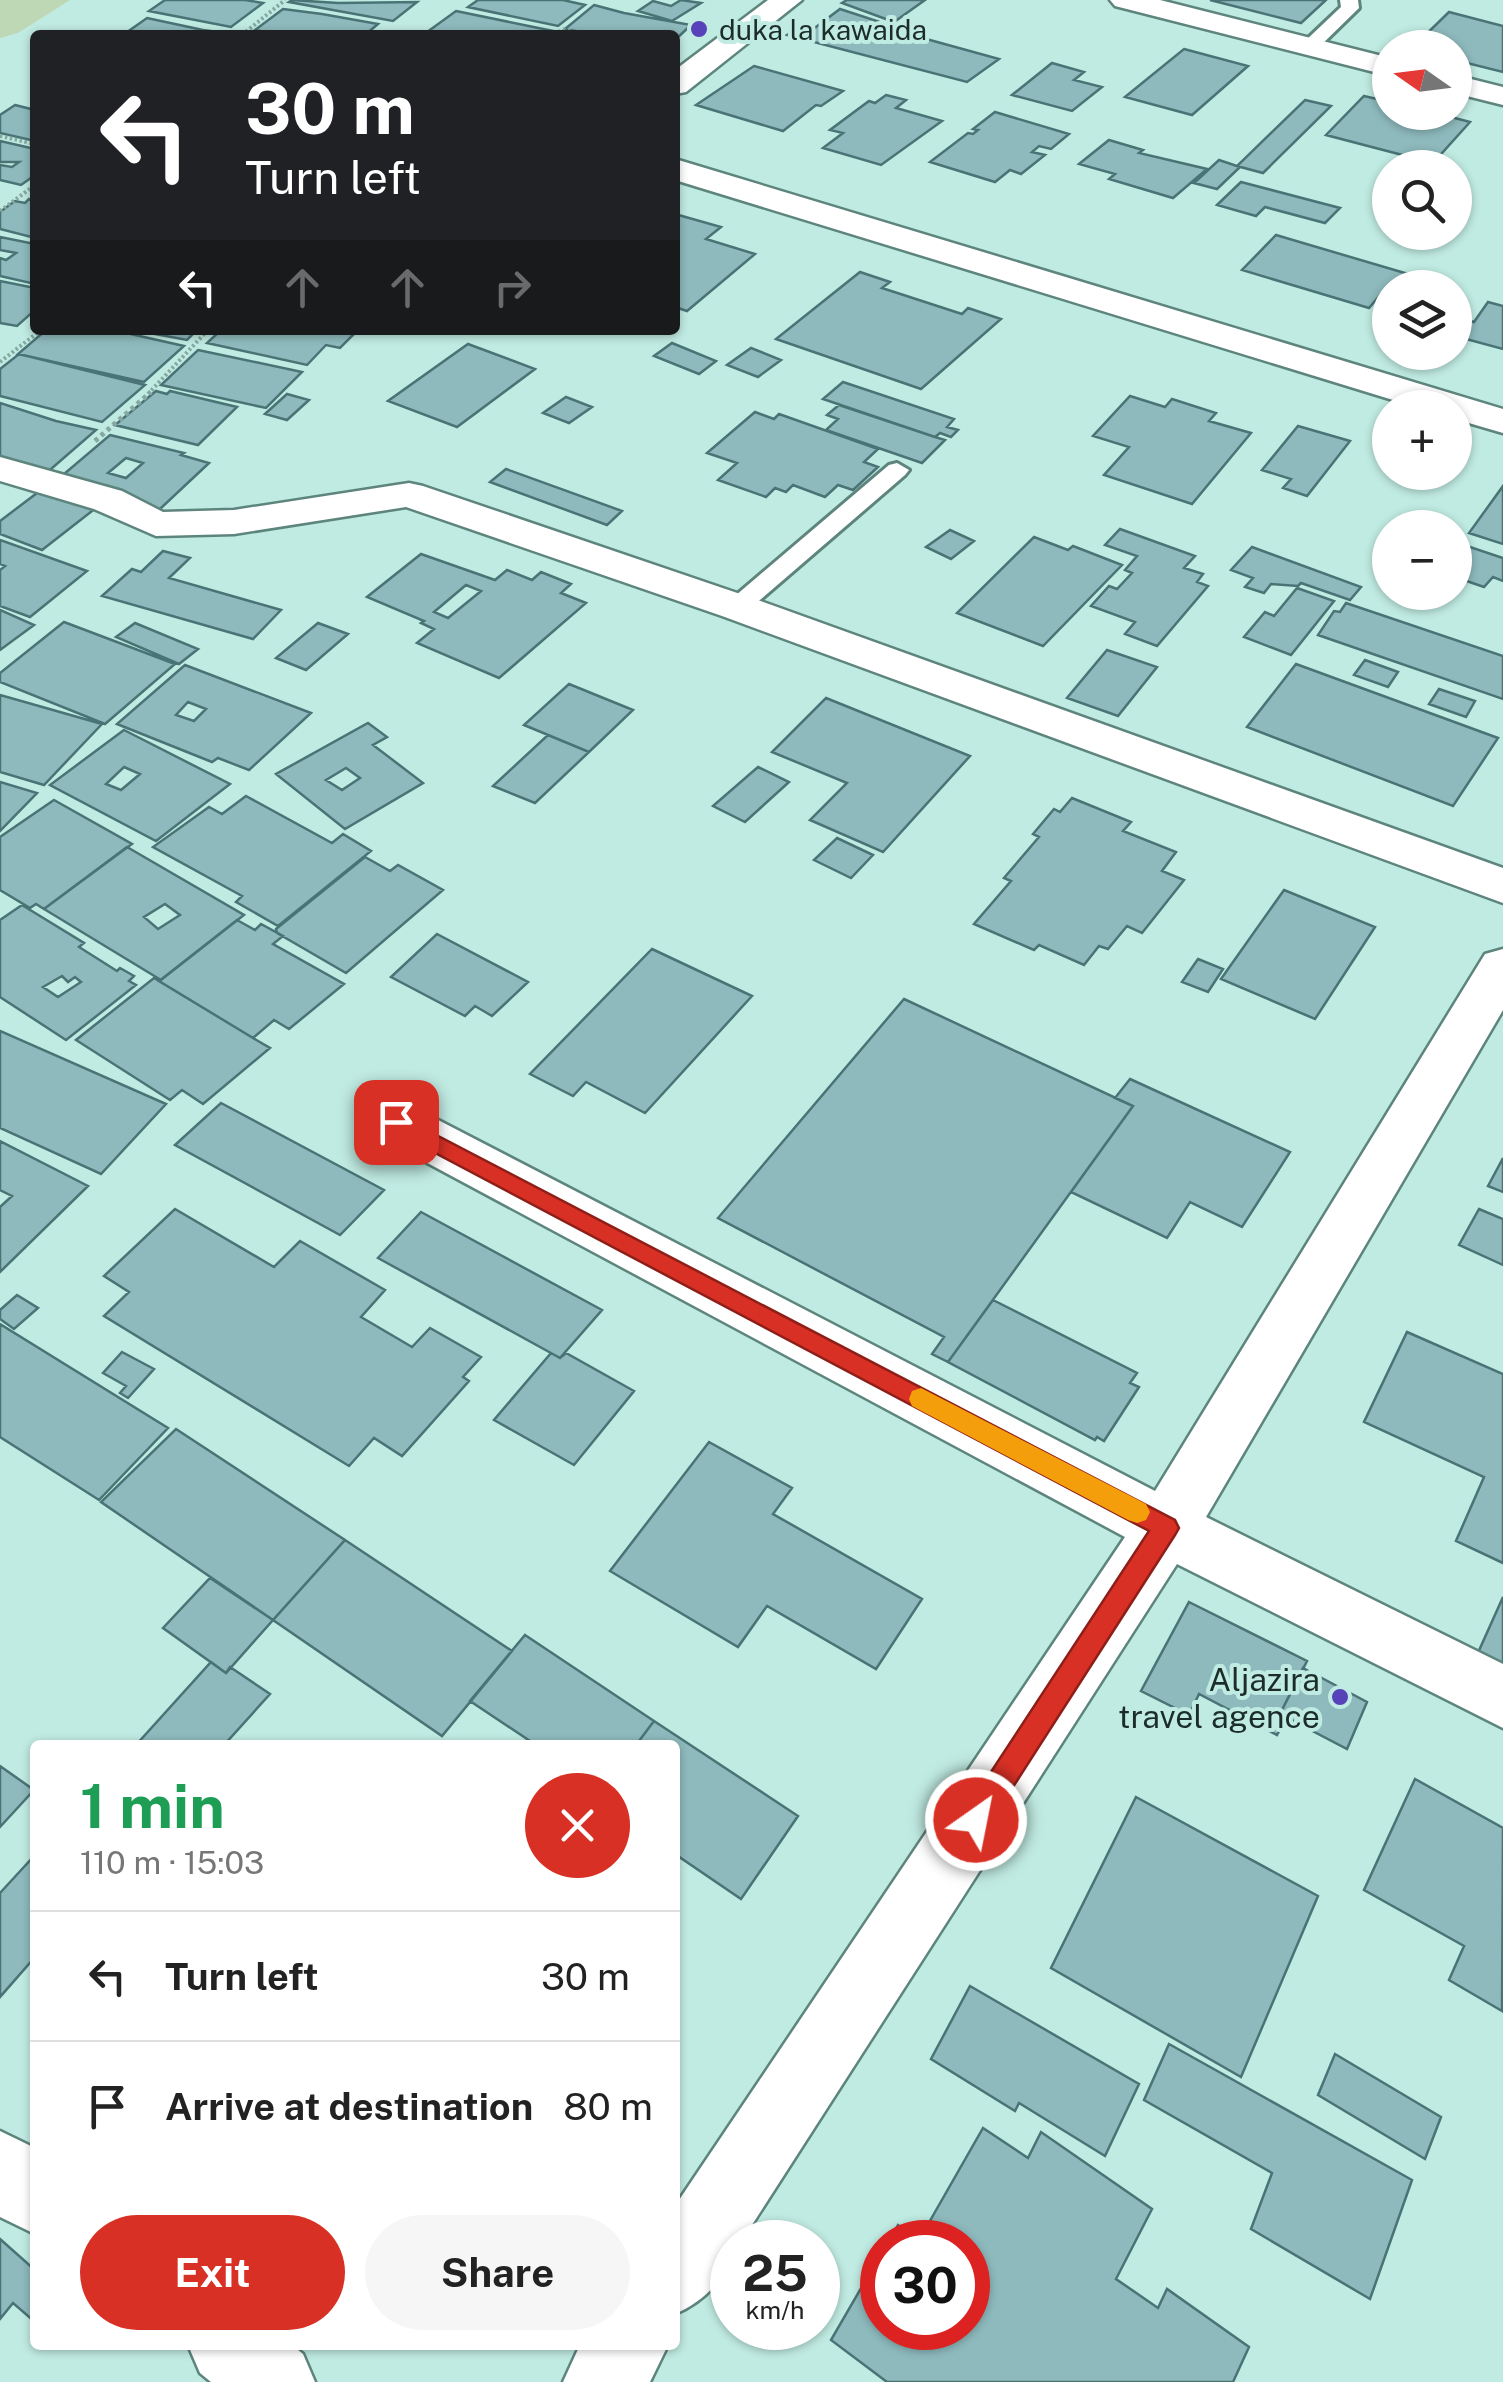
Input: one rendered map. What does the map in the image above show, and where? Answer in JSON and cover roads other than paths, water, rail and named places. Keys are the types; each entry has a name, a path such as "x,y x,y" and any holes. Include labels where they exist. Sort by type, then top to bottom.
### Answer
{"street":[{"path":"680,81 787,0"},
{"path":"1125,0 1372,62"},
{"path":"1472,88 1503,96"},
{"path":"680,171 1503,421"},
{"path":"0,469 108,500 156,524 234,522 409,495 737,608 1503,886"},
{"path":"680,2266 1166,1528 1503,968"},
{"path":"396,1122 1166,1528 1503,1697"},
{"path":"0,2170 30,2192"},
{"path":"234,2350 276,2382"},
{"path":"603,2382 625,2350"}],"lane":[{"path":"1309,46 1350,8 1349,0"},
{"path":"737,608 897,470"}],"place":[{"name":"duka la kawaida","path":"699,29"},
{"name":"Aljazira travel agence","path":"1340,1697"}]}
